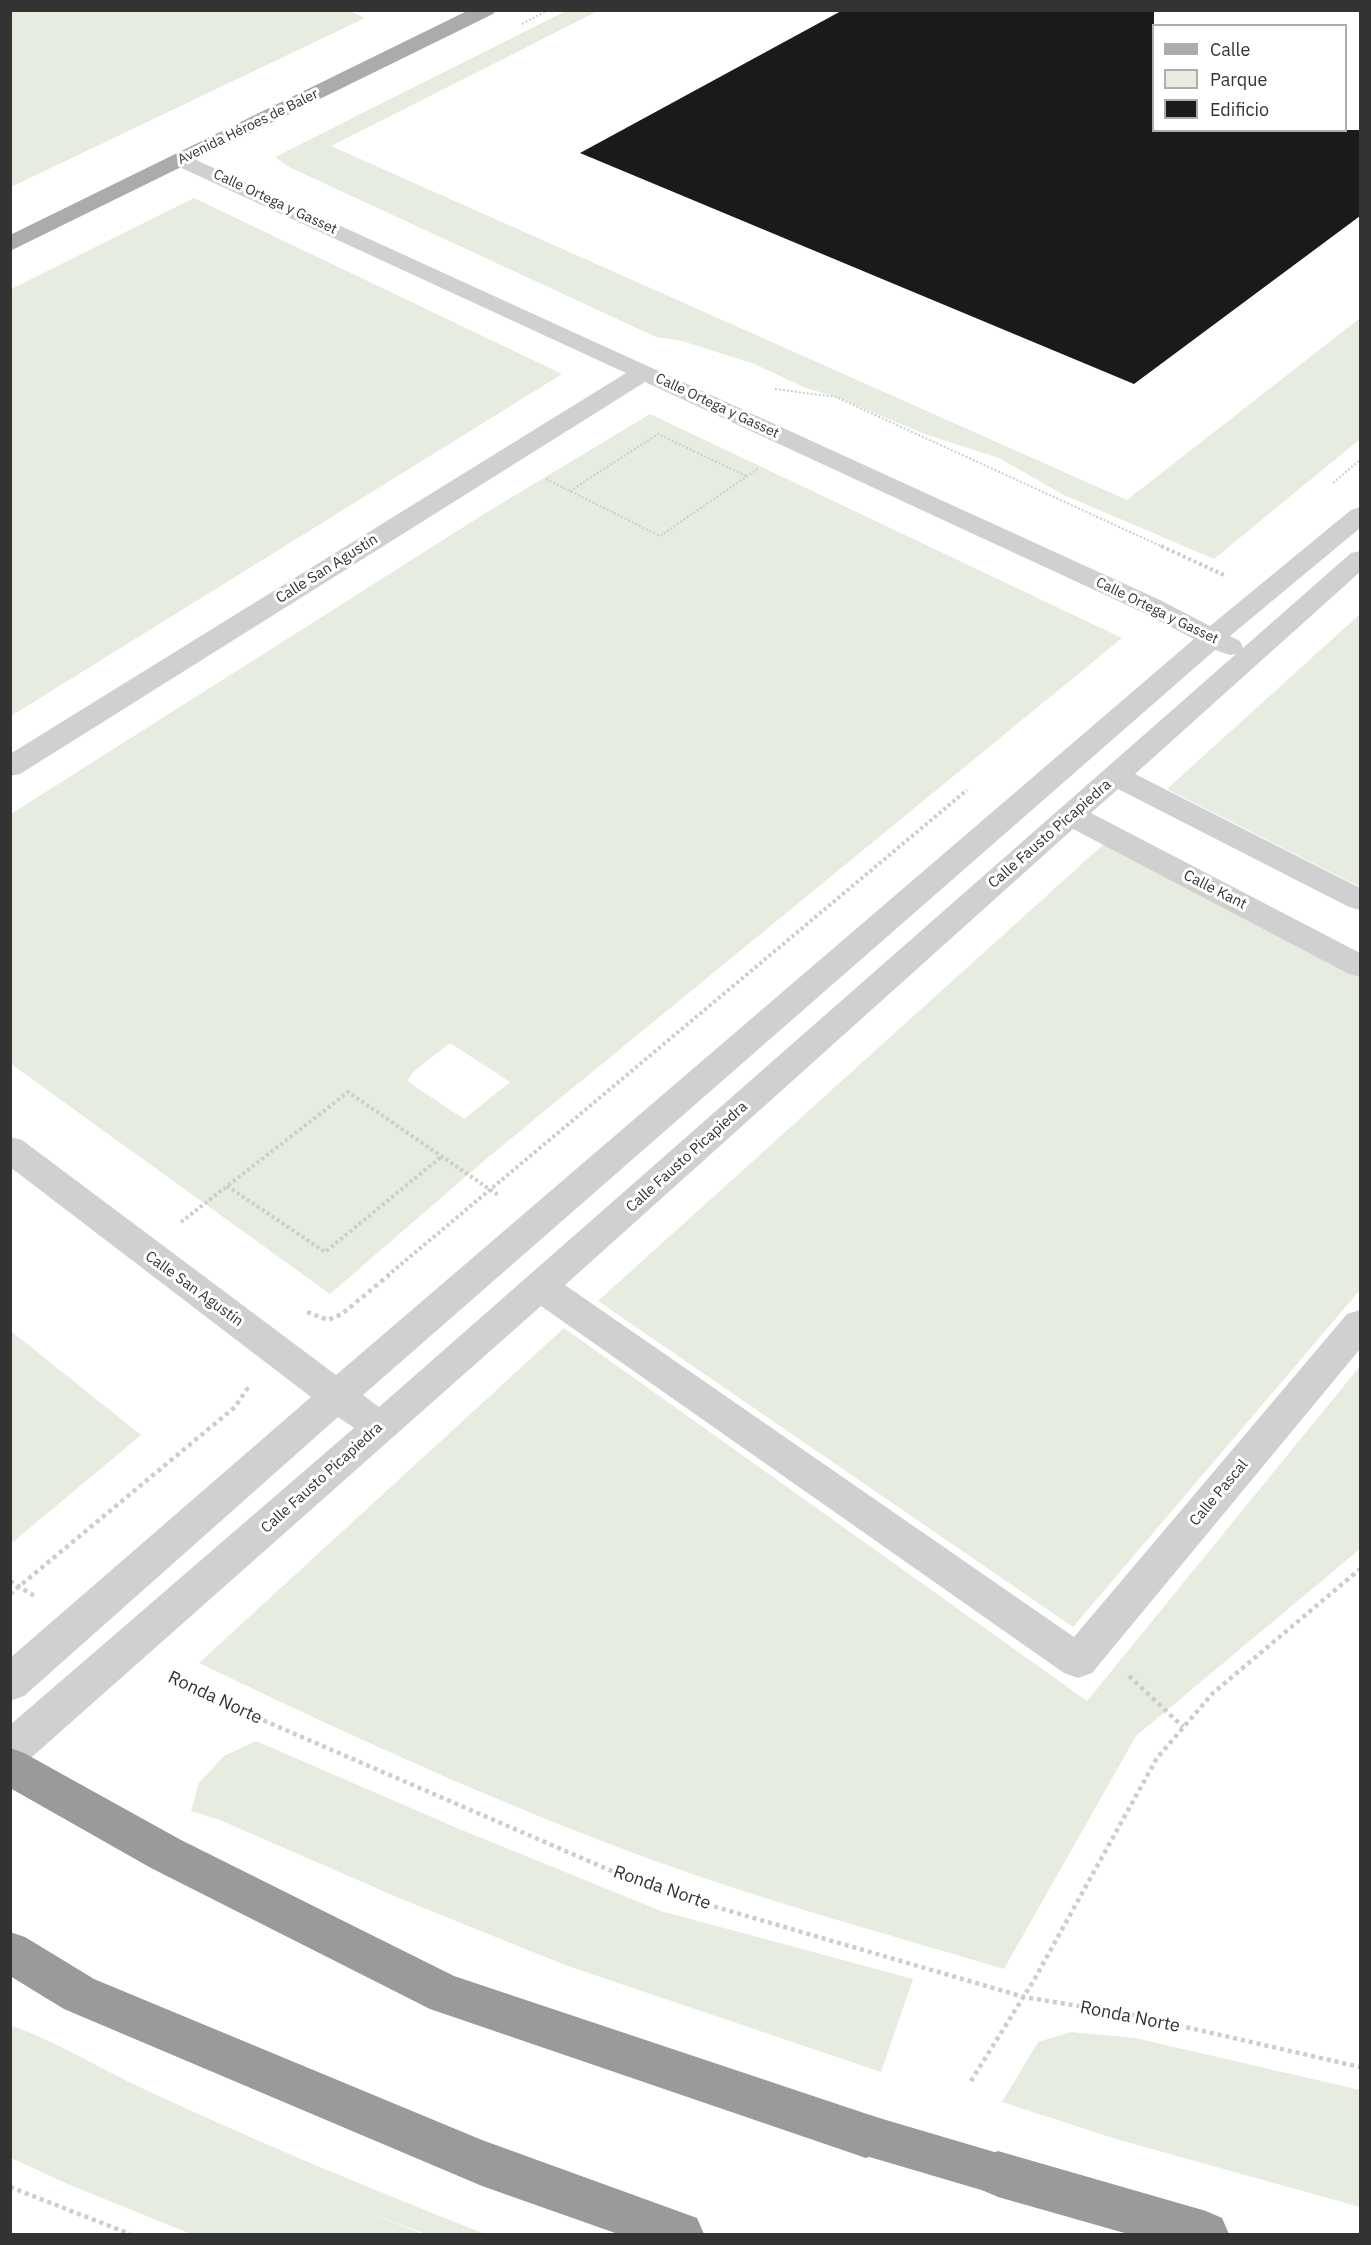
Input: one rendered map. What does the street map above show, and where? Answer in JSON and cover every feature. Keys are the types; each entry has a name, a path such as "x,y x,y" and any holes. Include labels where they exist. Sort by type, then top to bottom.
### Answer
{"highway":[{"path":"10,1766 166,1854 445,1994 866,2135 1206,2235"},
{"path":"10,1952 79,1994 482,2163 681,2235"}],"main road":[{"name":"Avenida Héroes de Baler","path":"10,244 176,151 447,10"},
{"name":"Avenida Héroes de Baler","path":"176,151 486,10"}],"street":[{"name":"Calle Ortega y Gasset","path":"176,151 644,372 1151,606 1248,656"},
{"name":"Calle San Agustín","path":"10,767 644,372"},
{"path":"10,1683 338,1398 435,1310 1213,637 1360,515"},
{"name":"Calle Fausto Picapiedra","path":"10,1751 541,1287 1248,656 1360,559"},
{"path":"1116,776 1360,900"},
{"name":"Calle Kant","path":"1070,815 1360,966"},
{"name":"Calle San Agustín","path":"10,1149 379,1427"},
{"path":"541,1287 1086,1652"},
{"name":"Calle Pascal","path":"1086,1652 1360,1324"}],"path":[{"path":"768,388 836,397 1224,575"},
{"path":"570,491 658,434 747,477"},
{"path":"504,459 660,536 796,442"},
{"path":"1324,491 1360,460"},
{"path":"1151,606 1170,595 1179,598 1193,597 1233,567"},
{"path":"10,1594 235,1407 247,1389 223,1364 296,1308 328,1320 342,1314 976,783"},
{"path":"143,1251 348,1092 539,1222"},
{"path":"227,1186 325,1252 441,1157"},
{"path":"971,2081 1024,1997 1157,1758 1213,1693 1360,1569"},
{"path":"10,1581 79,1624"},
{"name":"Ronda Norte","path":"125,1652 160,1672 244,1712 651,1888 1024,1997 1133,2015 1360,2067"},
{"path":"1086,1652 1183,1726"},
{"path":"10,2187 130,2235"}],"green space":[{"path":"347,10 365,18 11,187 11,11"},
{"path":"568,10 598,11 331,146 1127,500 1360,318 1360,439 1214,559 1064,495 999,458 927,435 836,397 806,388 752,363 682,341 656,337 289,167 275,157"},
{"path":"194,198 562,374 11,716 11,289"},
{"path":"650,414 1122,638 486,1159 330,1294 11,1064 11,814 484,514","holes":["450,1043 510,1082 464,1119 407,1081 413,1072"]},
{"path":"1360,614 1360,887 1167,789"},
{"path":"1105,843 1360,975 1360,1290 1073,1627 598,1301"},
{"path":"564,1328 1087,1701 1360,1366 1360,1549 1136,1736 1004,1969 772,1900 632,1852 444,1776 199,1663"},
{"path":"11,1331 141,1435 13,1542 10,1541"},
{"path":"256,1741 457,1828 661,1911 913,1979 881,2072 565,1965 399,1898 220,1820 191,1811 199,1783 224,1756"},
{"path":"10,2025 45,2039 129,2082 230,2128 485,2234 425,2234 355,2207 422,2234 191,2234 70,2185 11,2158"},
{"path":"1071,2032 1135,2038 1360,2090 1360,2207 1116,2139 1002,2102 1038,2042"}],"building":[{"path":"843,10 1154,10 1152,132 1347,132 1347,130 1360,130 1360,216 1134,384 580,153"}]}
